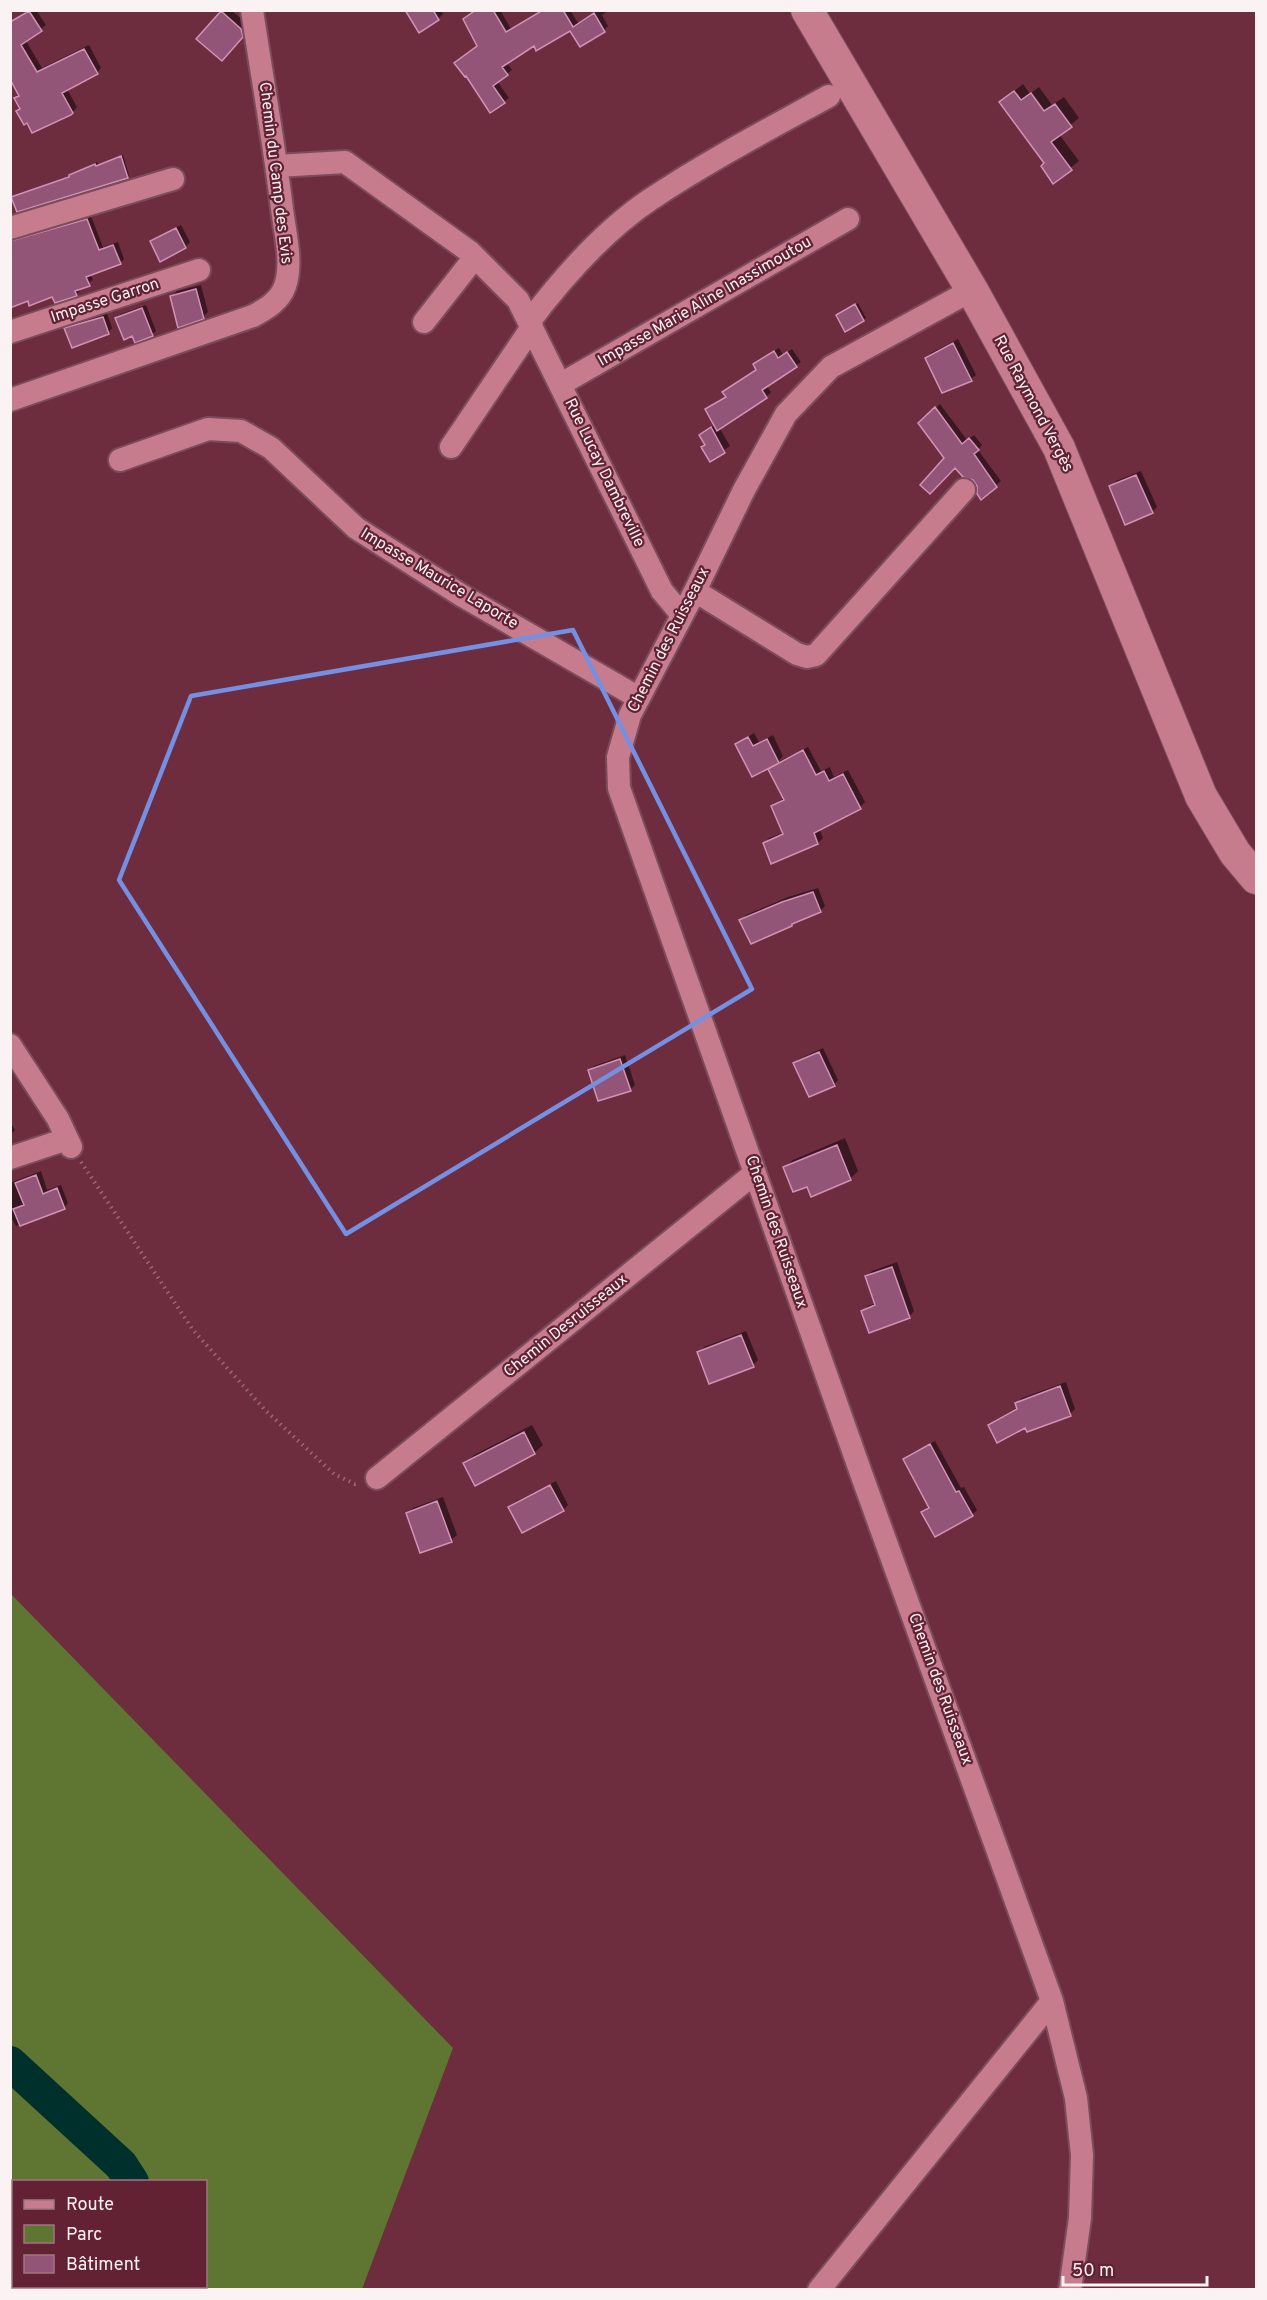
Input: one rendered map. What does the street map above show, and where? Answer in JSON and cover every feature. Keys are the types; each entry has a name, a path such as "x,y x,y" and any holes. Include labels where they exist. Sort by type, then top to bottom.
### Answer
{"main road":[{"name":"Rue Raymond Vergès","path":"807,10 972,290 1059,448 1202,796 1236,853 1257,878"}],"street":[{"name":"Chemin du Camp des Evis","path":"10,400 253,316 278,300 283,292 288,276 287,249 277,166 252,10"},
{"path":"451,447 555,288 600,241 650,200 829,96"},
{"name":"Rue Lucay Dambreville","path":"277,166 345,162 475,257 518,300 662,591 682,615"},
{"path":"10,228 173,179"},
{"name":"Impasse Marie Aline Inassimoutou","path":"561,384 848,219"},
{"path":"424,322 475,257"},
{"name":"Impasse Garron","path":"10,332 199,270"},
{"name":"Chemin des Ruisseaux","path":"972,290 831,367 786,414 744,490 695,591 630,715 618,757 620,788 862,1476 1052,2001 1076,2098 1082,2154 1080,2218 1070,2289"},
{"name":"Impasse Maurice Laporte","path":"120,460 208,429 241,431 271,448 356,528 461,595 639,698"},
{"path":"695,591 796,654 807,657 816,655 964,489"},
{"path":"10,1045 58,1119 69,1143 10,1158"},
{"name":"Chemin Desruisseaux","path":"377,1478 755,1173"},
{"path":"819,2289 1052,2001"}],"path":[{"path":"69,1143 193,1330 265,1410 334,1474 355,1484 377,1478"}],"highlighted area":[{"path":"573,630 752,989 346,1234 119,880 191,696"}],"green space":[{"path":"11,1594 453,2048 362,2289 11,2289"}],"building":[{"path":"405,10 433,10 439,20 419,33"},
{"path":"476,10 493,10 506,32 543,10 563,10 573,27 594,13 605,32 580,47 570,31 536,51 534,46 502,67 508,75 493,86 505,103 490,113 466,76 454,63 477,46 463,19"},
{"path":"29,11 42,31 21,45 37,72 84,49 98,74 62,93 73,113 71,115 32,133 27,123 24,125 16,111 20,109 14,98 19,96 10,79 10,22"},
{"path":"221,11 241,29 243,37 222,61 196,39"},
{"path":"1014,91 1021,100 1031,93 1044,111 1055,104 1072,127 1051,142 1072,170 1053,184 1041,166 1044,163 999,102"},
{"path":"121,156 128,178 17,212 11,197"},
{"path":"87,219 99,250 113,245 121,264 86,277 90,286 75,291 77,296 55,303 52,297 29,306 28,301 10,308 10,241"},
{"path":"176,228 186,248 160,262 150,241"},
{"path":"196,289 204,319 178,328 170,296"},
{"path":"855,304 864,321 845,332 836,315"},
{"path":"142,308 153,336 135,343 132,336 124,340 115,318"},
{"path":"103,317 109,334 72,348 64,328"},
{"path":"953,343 972,381 942,393 925,358"},
{"path":"774,351 778,358 787,352 797,367 762,390 767,398 717,431 705,409 726,397 722,392 756,370 753,364"},
{"path":"935,407 962,444 969,438 979,450 974,454 997,487 981,500 973,480 963,477 955,468 930,494 920,485 944,458 918,423"},
{"path":"711,427 725,453 710,462 701,447 705,445 699,435"},
{"path":"1136,475 1153,513 1125,525 1109,486"},
{"path":"748,737 753,746 767,739 779,763 752,777 735,744"},
{"path":"803,750 816,775 824,771 829,781 843,774 861,809 814,833 818,844 771,864 763,843 783,834 771,806 784,800 768,769"},
{"path":"813,892 821,912 751,944 739,920"},
{"path":"819,1052 835,1086 809,1097 793,1063"},
{"path":"620,1059 631,1091 598,1101 588,1070"},
{"path":"837,1145 851,1180 811,1197 807,1187 793,1192 783,1167"},
{"path":"36,1175 43,1194 57,1188 65,1209 20,1226 13,1209 24,1205 15,1183"},
{"path":"892,1267 910,1318 869,1333 861,1311 875,1305 865,1276"},
{"path":"741,1335 754,1367 709,1384 697,1352"},
{"path":"1060,1386 1071,1416 1027,1432 1025,1428 997,1443 988,1425 1017,1409 1015,1403"},
{"path":"524,1432 535,1454 475,1486 463,1463"},
{"path":"930,1444 956,1492 959,1491 973,1516 935,1537 921,1512 929,1508 903,1459"},
{"path":"550,1485 564,1511 522,1533 508,1507"},
{"path":"437,1501 452,1542 420,1553 406,1513"}],"waterway":[{"path":"10,2063 121,2165 131,2180"}]}
